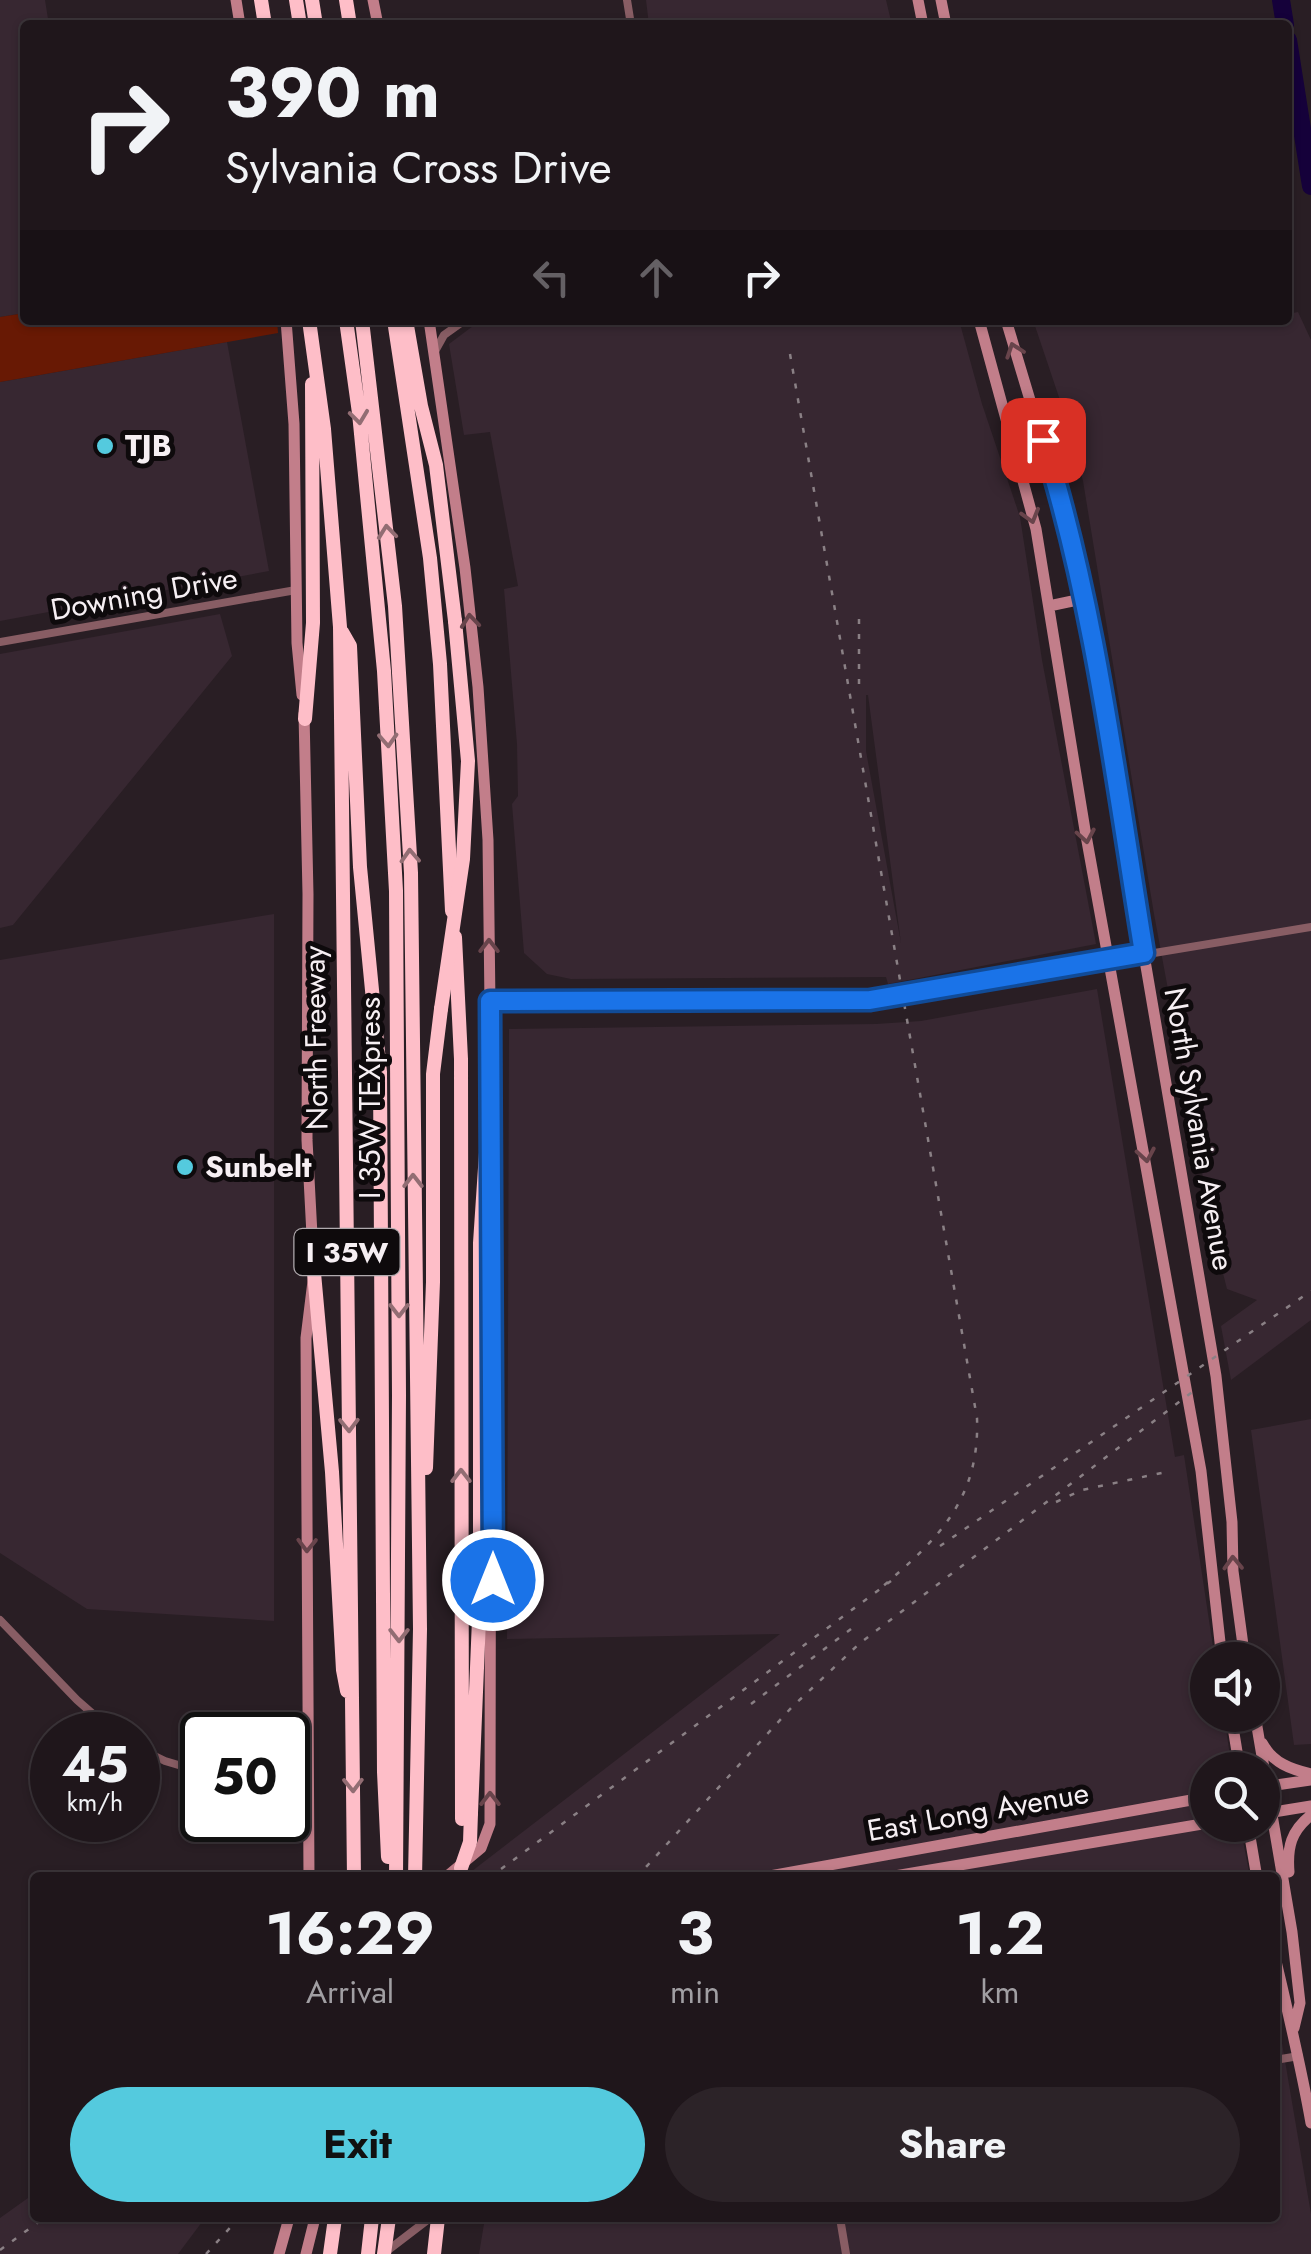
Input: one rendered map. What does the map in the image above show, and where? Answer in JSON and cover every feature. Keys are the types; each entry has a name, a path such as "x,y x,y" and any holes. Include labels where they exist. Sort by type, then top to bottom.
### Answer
{"highway":[{"name":"North Freeway","path":"310,325 326,447 340,627 354,1872"},
{"name":"I 35W TEXpress","path":"347,325 384,672 396,891 400,1395 393,1872"},
{"name":"I 35W TEXpress","path":"363,325 395,606 410,855 420,1629 416,1870"},
{"path":"395,325 430,558 459,977 466,1816 470,1842 461,1872"},
{"path":"407,325 436,466 466,720 467,781 463,860 433,1074 433,1282 420,1629"},
{"path":"305,718 313,623 311,391 316,368"},
{"path":"340,627 350,646 360,867 380,1072 384,1772 393,1872"},
{"path":"466,1816 480,1595 480,1243 491,1078"},
{"path":"314,1273 332,1472 343,1670 353,1721"},
{"path":"330,2254 334,2222"},
{"path":"368,2254 372,2222"},
{"path":"384,2254 388,2222"},
{"path":"434,2254 438,2222"}],"main road":[{"path":"286,325 305,718 307,1140 314,1273 306,1338 307,1712"},
{"path":"430,325 465,568 488,840 490,1824 481,1848 452,1872"},
{"name":"North Sylvania Avenue","path":"980,325 1036,529 1108,958 1201,1471 1220,1642"},
{"name":"North Sylvania Avenue","path":"1008,325 1052,469 1082,599 1216,1376 1243,1642"},
{"path":"1049,606 1082,599"},
{"path":"1206,1530 1232,1522"},
{"path":"1257,1732 1260,1752"},
{"path":"1258,1737 1267,1753 1282,1765 1311,1777"},
{"path":"1280,1784 1311,1777"},
{"name":"East Long Avenue","path":"790,1872 1190,1800"},
{"path":"1280,1811 1311,1806"},
{"path":"1294,2028 1300,2003 1288,1852 1298,1827 1311,1814"},
{"name":"East Long Avenue","path":"917,1872 1190,1826"},
{"path":"958,1840 962,1864"},
{"path":"308,1842 309,1872"},
{"path":"1251,1842 1256,1872"},
{"path":"1274,1842 1280,1872"},
{"path":"1280,1872 1291,1927"},
{"path":"1280,1933 1291,1927"},
{"path":"1280,1981 1294,2028 1311,2122"},
{"path":"279,2254 288,2222"},
{"path":"306,2254 314,2222"}],"street":[{"path":"434,353 444,335 458,325"},
{"name":"Downing Drive","path":"0,642 296,590"},
{"path":"490,1001 870,1000 1311,927"},
{"path":"0,1620 91,1712"},
{"path":"1280,2059 1299,2056"},
{"path":"384,2254 425,2222"},
{"path":"841,2222 846,2254"}],"shaded area":[{"path":"0,0 45,0 48,20 20,20 20,314 0,317"},
{"path":"646,0 886,0 891,20 648,20"},
{"path":"1298,312 1311,340 1311,1320 1231,1380 1221,1326 1257,1300 1227,1289 1215,1242 1154,914 1083,481 1035,325 1292,325 1292,313"},
{"path":"20,314 20,325 277,325 278,333 0,382 0,317"},
{"path":"479,325 960,325 1020,517 1042,660 1096,944 888,984 886,977 571,979 547,974 524,953 512,804 518,796 517,744 504,589 518,586 490,432 464,435 449,344","holes":["866,695 868,695 901,943 866,751"]},
{"path":"227,342 269,571 0,621 0,382"},
{"path":"220,614 232,656 13,925 0,928 0,654"},
{"path":"274,914 274,1621 87,1609 0,1553 0,960"},
{"path":"1097,989 1175,1457 1184,1455 1212,1642 1190,1642 1190,1732 1226,1732 1229,1752 1190,1752 1190,1842 1243,1842 1249,1872 471,1872 780,1634 507,1639 509,1029 921,1021"},
{"path":"1311,1419 1311,1744 1294,1745 1251,1430"},
{"path":"1280,2031 1311,2214 1311,2254 479,2254 484,2222 1280,2222"},
{"path":"30,2197 30,2222 202,2222 178,2254 0,2254 0,2218"}],"waterway":[{"path":"1281,0 1284,20"},
{"path":"1292,65 1311,186"}],"railway":[{"path":"790,354 977,1418 971,1472 952,1515 921,1552 882,1587"},
{"path":"859,619 859,686"},
{"path":"940,1546 1311,1291"},
{"path":"641,1872 791,1708 860,1643 1195,1390"},
{"path":"1056,1502 1082,1490 1166,1472"},
{"path":"497,1872 891,1581"},
{"path":"751,1704 851,1629"},
{"path":"0,2250 38,2222"},
{"path":"206,2254 235,2222"}],"place":[{"name":"TJB","path":"105,446"},
{"name":"Sunbelt","path":"185,1167"}],"route":[{"path":"493,1580 490,1001 870,1000 1144,953 1066,520 1043,440"}]}
